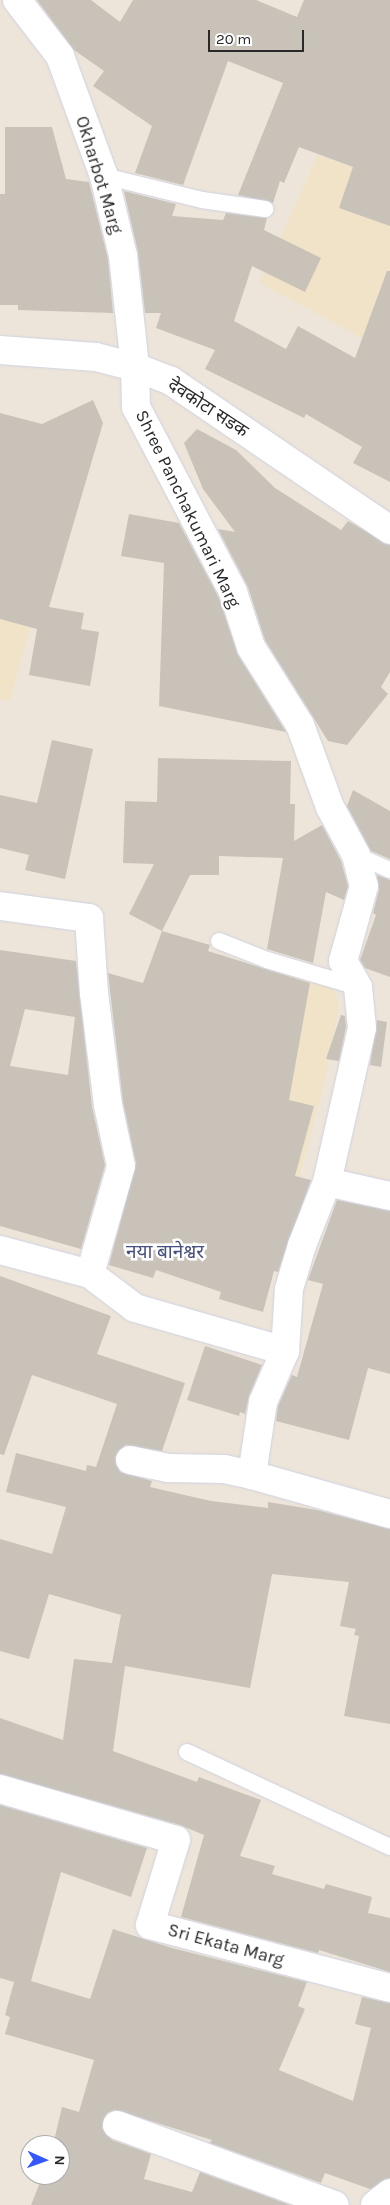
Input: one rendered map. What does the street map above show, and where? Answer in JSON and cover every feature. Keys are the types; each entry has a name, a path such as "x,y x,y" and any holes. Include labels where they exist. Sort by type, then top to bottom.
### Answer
{"street":[{"name":"Okharbot Marg","path":"17,0 60,56 104,176 123,256 135,367"},
{"name":"देवकोटा सडक","path":"0,350 96,357 135,367 171,381 390,530"},
{"name":"Shree Panchakumari Marg","path":"135,367 136,407 233,592 250,647 300,725 330,807 356,855 364,886 344,961 358,987 362,1028 327,1182 302,1245 289,1289 285,1351 263,1402 252,1475"},
{"path":"0,906 89,918 94,993 102,1038 108,1105 121,1166 90,1274"},
{"path":"327,1182 390,1196"},
{"path":"0,1250 90,1274 135,1308 285,1351"},
{"path":"130,1460 169,1468 224,1469 252,1475 390,1514"},
{"name":"Sri Ekata Marg","path":"0,1789 176,1840 150,1926 390,1988"},
{"path":"118,2125 336,2205"},
{"path":"375,2205 390,2193"}],"lane":[{"path":"104,176 202,200 265,209"},
{"path":"356,855 390,870"},
{"path":"219,941 267,960 358,987"},
{"path":"187,1752 390,1847"}],"shaded area":[{"path":"318,155 390,180 390,353 260,283"},
{"path":"0,591 37,601 10,701 0,700"},
{"path":"276,968 332,983 339,1006 325,1080 297,1185 220,1119"}],"building":[{"path":"37,0 91,0 120,22 133,0 256,0 297,17 304,0 390,0 390,226 339,208 353,167 299,147 284,183 280,181 273,203 238,195 283,83 228,61 183,185 135,173 152,126 93,86 104,71 74,50"},
{"path":"5,127 52,127 66,179 89,182 108,259 113,313 18,310 18,305 0,305 0,194 5,194"},
{"path":"124,191 176,204 172,216 223,220 226,213 267,218 264,230 321,258 305,292 252,266 234,321 286,349 298,326 355,358 387,271 390,271 390,482 353,463 362,447 306,414 304,418 205,369 215,350 156,328 161,313 145,313 138,252"},
{"path":"93,400 103,423 49,607 84,613 81,629 99,632 90,686 29,675 37,629 0,619 0,413 42,424"},
{"path":"197,429 236,450 275,488 341,530 348,521 390,545 390,672 381,687 388,694 347,745 328,741 265,640 248,587 218,529 235,532 203,489 184,443"},
{"path":"129,514 179,523 219,598 238,655 286,732 159,706 164,563 121,556"},
{"path":"52,740 93,749 65,879 25,870 29,855 0,848 0,795 37,803"},
{"path":"158,758 291,761 290,804 295,804 294,841 322,825 341,861 348,886 344,900 326,892 313,963 267,949 283,858 219,856 219,875 190,875 162,931 129,914 154,864 123,863 125,801 157,802"},
{"path":"353,790 390,811 390,859 371,851 347,806"},
{"path":"377,875 390,880 390,977 365,968 360,960 376,915 373,913 379,890"},
{"path":"162,931 210,945 208,951 310,983 289,1100 314,1106 295,1176 311,1180 278,1272 274,1271 263,1312 219,1299 221,1292 156,1270 153,1278 109,1265 136,1163 123,1102 108,973 143,983"},
{"path":"0,950 76,961 92,1107 105,1165 81,1249 0,1226","holes":["25,1009 75,1017 68,1075 10,1066"]},
{"path":"341,1015 345,1016 346,1027 339,1061 326,1059"},
{"path":"377,1020 387,1022 381,1067 370,1065"},
{"path":"337,1200 390,1211 390,1374 368,1368 349,1440 276,1421 278,1406 292,1375 297,1377 323,1284 308,1280"},
{"path":"0,1276 111,1316 97,1354 185,1383 162,1451 125,1445 115,1457 120,1472 152,1481 150,1487 211,1501 268,1508 268,1502 317,1510 390,1529 390,1724 344,1716 359,1636 354,1635 356,1629 340,1626 349,1582 272,1574 250,1688 125,1666 113,1751 197,1782 199,1777 261,1800 240,1856 275,1866 272,1874 324,1889 326,1884 372,1897 368,1913 390,1918 390,1972 319,1950 318,1953 181,1917 204,1835 180,1825 0,1774 0,1718 63,1740 74,1659 112,1663 121,1615 49,1594 29,1659 0,1651 0,1539 52,1554 66,1507 6,1492 16,1453 86,1471 87,1465 96,1467 117,1404 32,1375 4,1455 0,1454"},
{"path":"205,1346 262,1365 249,1396 245,1414 240,1412 239,1416 187,1400"},
{"path":"0,1805 147,1848 131,1897 61,1872 31,1981 90,1999 113,1929 172,1948 307,1982 298,2006 305,2009 279,2070 353,2101 371,2028 355,2024 362,1997 390,2003 390,2178 370,2189 325,2173 321,2183 210,2143 212,2140 115,2110 107,2113 102,2128 112,2140 151,2154 144,2179 192,2192 200,2172 290,2205 31,2205 39,2185 70,2185 70,2135 55,2135 62,2107 79,2112 94,2060 5,2034 10,2017 5,2015 14,1982 0,1978"}],"district":[{"name":"नया बानेश्वर","path":"165,1253"}]}
